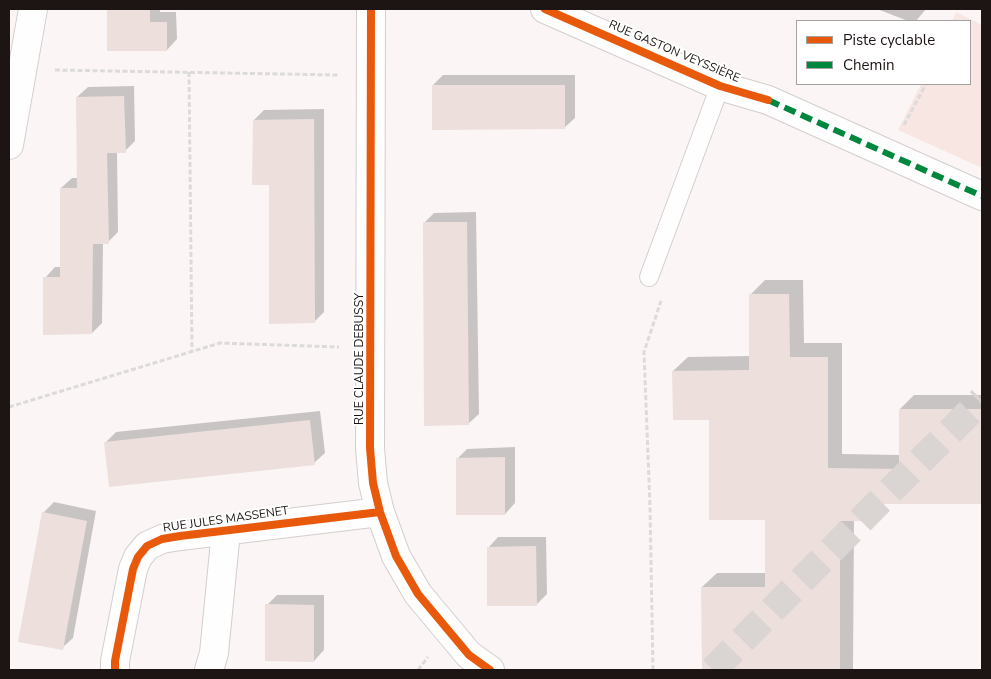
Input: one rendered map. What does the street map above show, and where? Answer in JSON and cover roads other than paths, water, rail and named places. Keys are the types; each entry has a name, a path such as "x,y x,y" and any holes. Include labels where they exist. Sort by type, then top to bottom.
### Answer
{"street":[{"path":"9,145 33,9"},
{"name":"RUE CLAUDE DEBUSSY","path":"371,9 370,448 373,482 380,512 396,556 418,594 469,655 490,670"},
{"name":"RUE GASTON VEYSSIÈRE","path":"545,9 720,86 768,100 982,196"},
{"name":"RUE JULES MASSENET","path":"115,670 131,578 138,556 147,546 162,539 380,512"},
{"name":"RUE JULES MASSENET","path":"209,670 214,653 226,531"}],"lane":[{"path":"648,277 720,86"}],"tunnel":[{"path":"713,670 982,400"}]}
